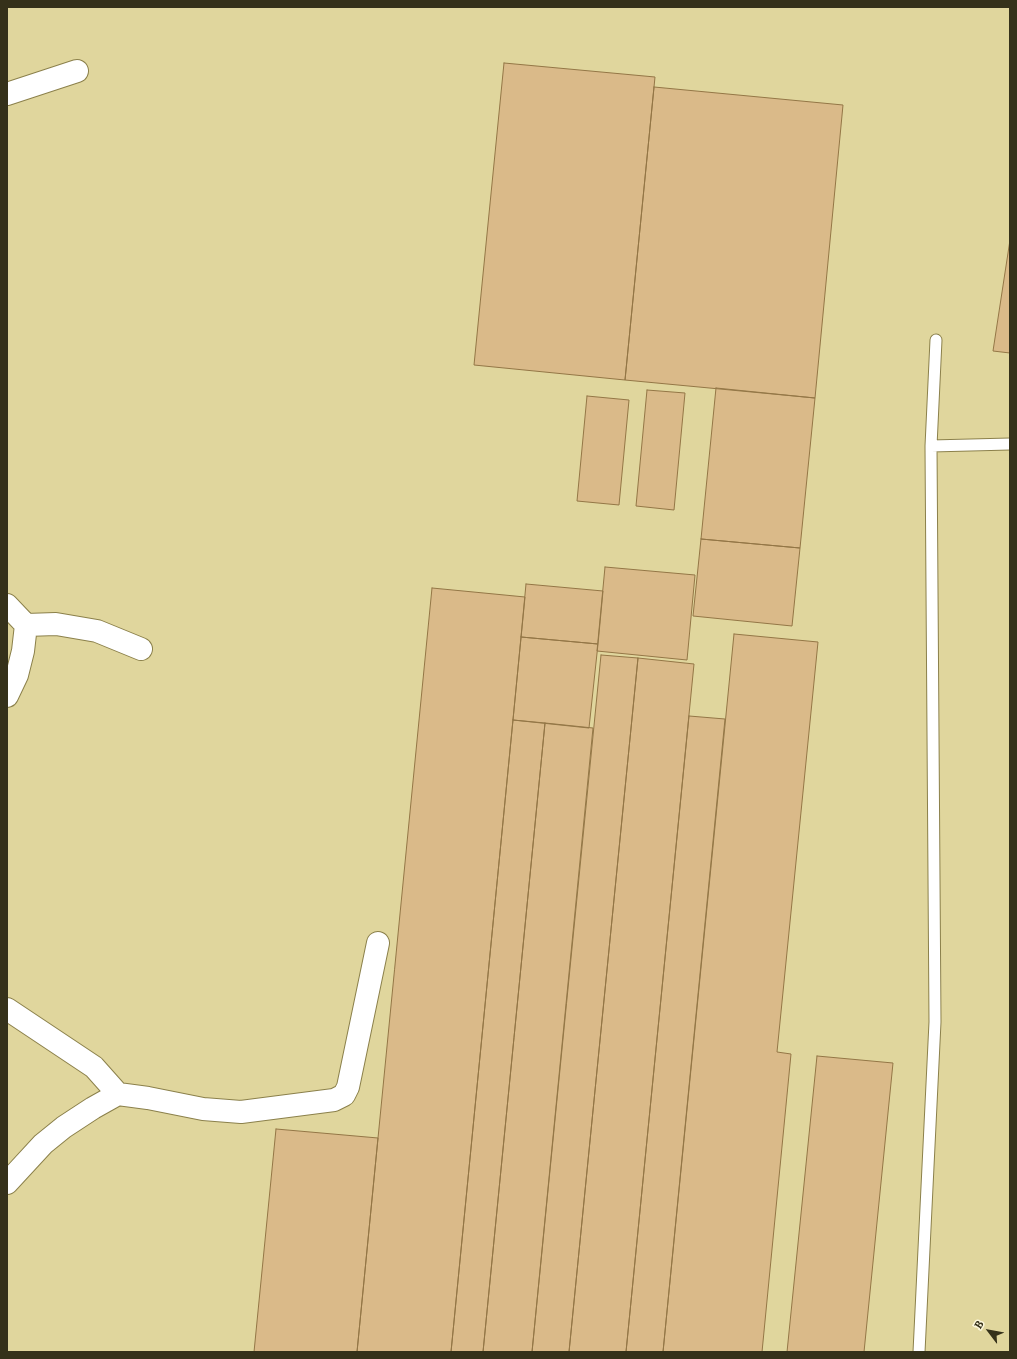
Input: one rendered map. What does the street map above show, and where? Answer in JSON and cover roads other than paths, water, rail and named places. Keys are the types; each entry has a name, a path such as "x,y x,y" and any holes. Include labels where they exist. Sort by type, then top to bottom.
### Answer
{"street":[{"path":"7,94 77,71"},
{"path":"7,605 26,625 56,624 97,631 140,649"},
{"path":"7,696 17,675 23,651 26,625"},
{"path":"7,1183 43,1144 64,1127 118,1094 148,1098 202,1110 241,1112 334,1100 344,1095 348,1087 378,942"},
{"path":"7,1009 94,1067 118,1094"}],"lane":[{"path":"918,1352 935,1022 932,446 936,340"},
{"path":"932,446 1010,444"}]}
